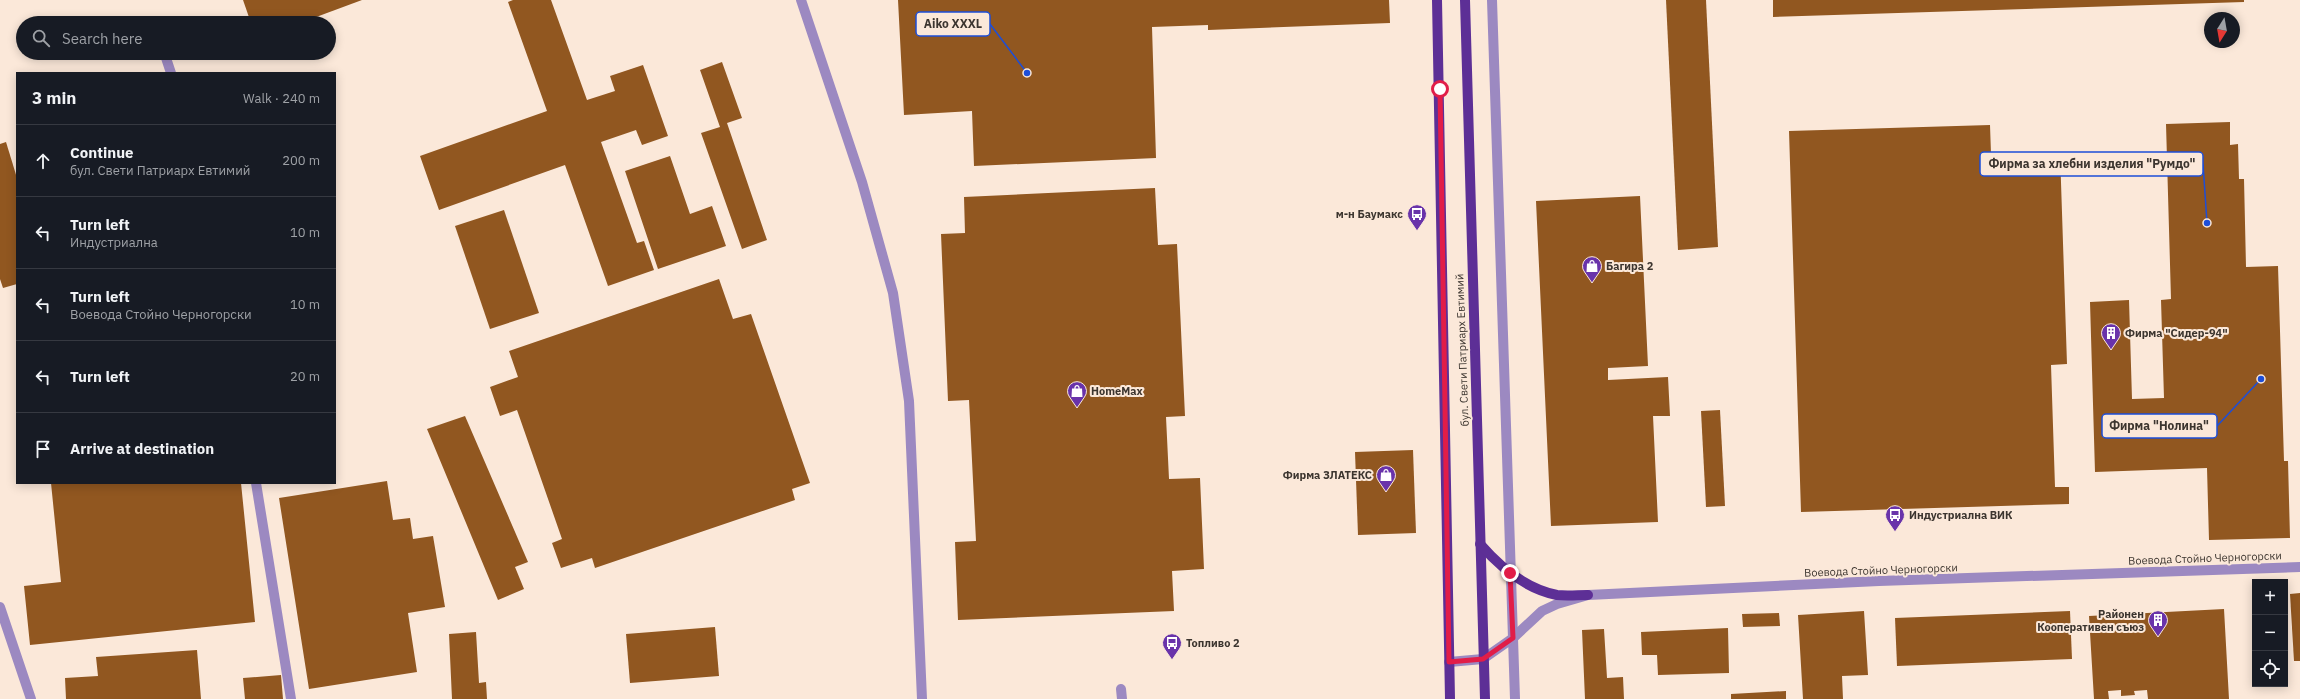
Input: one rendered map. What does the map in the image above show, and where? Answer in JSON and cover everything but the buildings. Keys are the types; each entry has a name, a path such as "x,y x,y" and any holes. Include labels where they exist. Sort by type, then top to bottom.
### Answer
{"main road":[{"name":"бул. Свети Патриарх Евтимий","path":"1437,0 1450,699"},
{"name":"бул. Свети Патриарх Евтимий","path":"1465,0 1485,699"},
{"path":"1480,544 1510,573 1539,590 1557,595 1588,595"}],"street":[{"path":"801,0 862,182 893,293 909,401 922,699"},
{"path":"1492,0 1507,421 1514,699"},
{"path":"167,60 171,72"},
{"path":"256,484 291,699"},
{"name":"Воевода Стойно Черногорски","path":"1483,659 1513,638 1542,611 1557,604 1588,595 1879,581 2300,567"},
{"path":"0,607 31,699"},
{"path":"1449,662 1483,659"}],"place":[{"name":"Aiko XXXL","path":"1027,73"},
{"name":"Фирма за хлебни изделия \"Румдо\"","path":"2207,223"},
{"name":"м-н Баумакс","path":"1417,231"},
{"name":"Багира 2","path":"1592,283"},
{"name":"Фирма \"Сидер-94\"","path":"2111,350"},
{"name":"Фирма \"Нолина\"","path":"2261,379"},
{"name":"HomeMax","path":"1077,408"},
{"name":"Фирма ЗЛАТЕКС","path":"1386,492"},
{"name":"Индустриална ВИК","path":"1895,532"},
{"name":"Районен Кооперативен съюз","path":"2158,637"},
{"name":"Топливо 2","path":"1172,660"}],"route":[{"path":"1440,89 1449,662 1483,659 1513,638 1510,573"}]}
